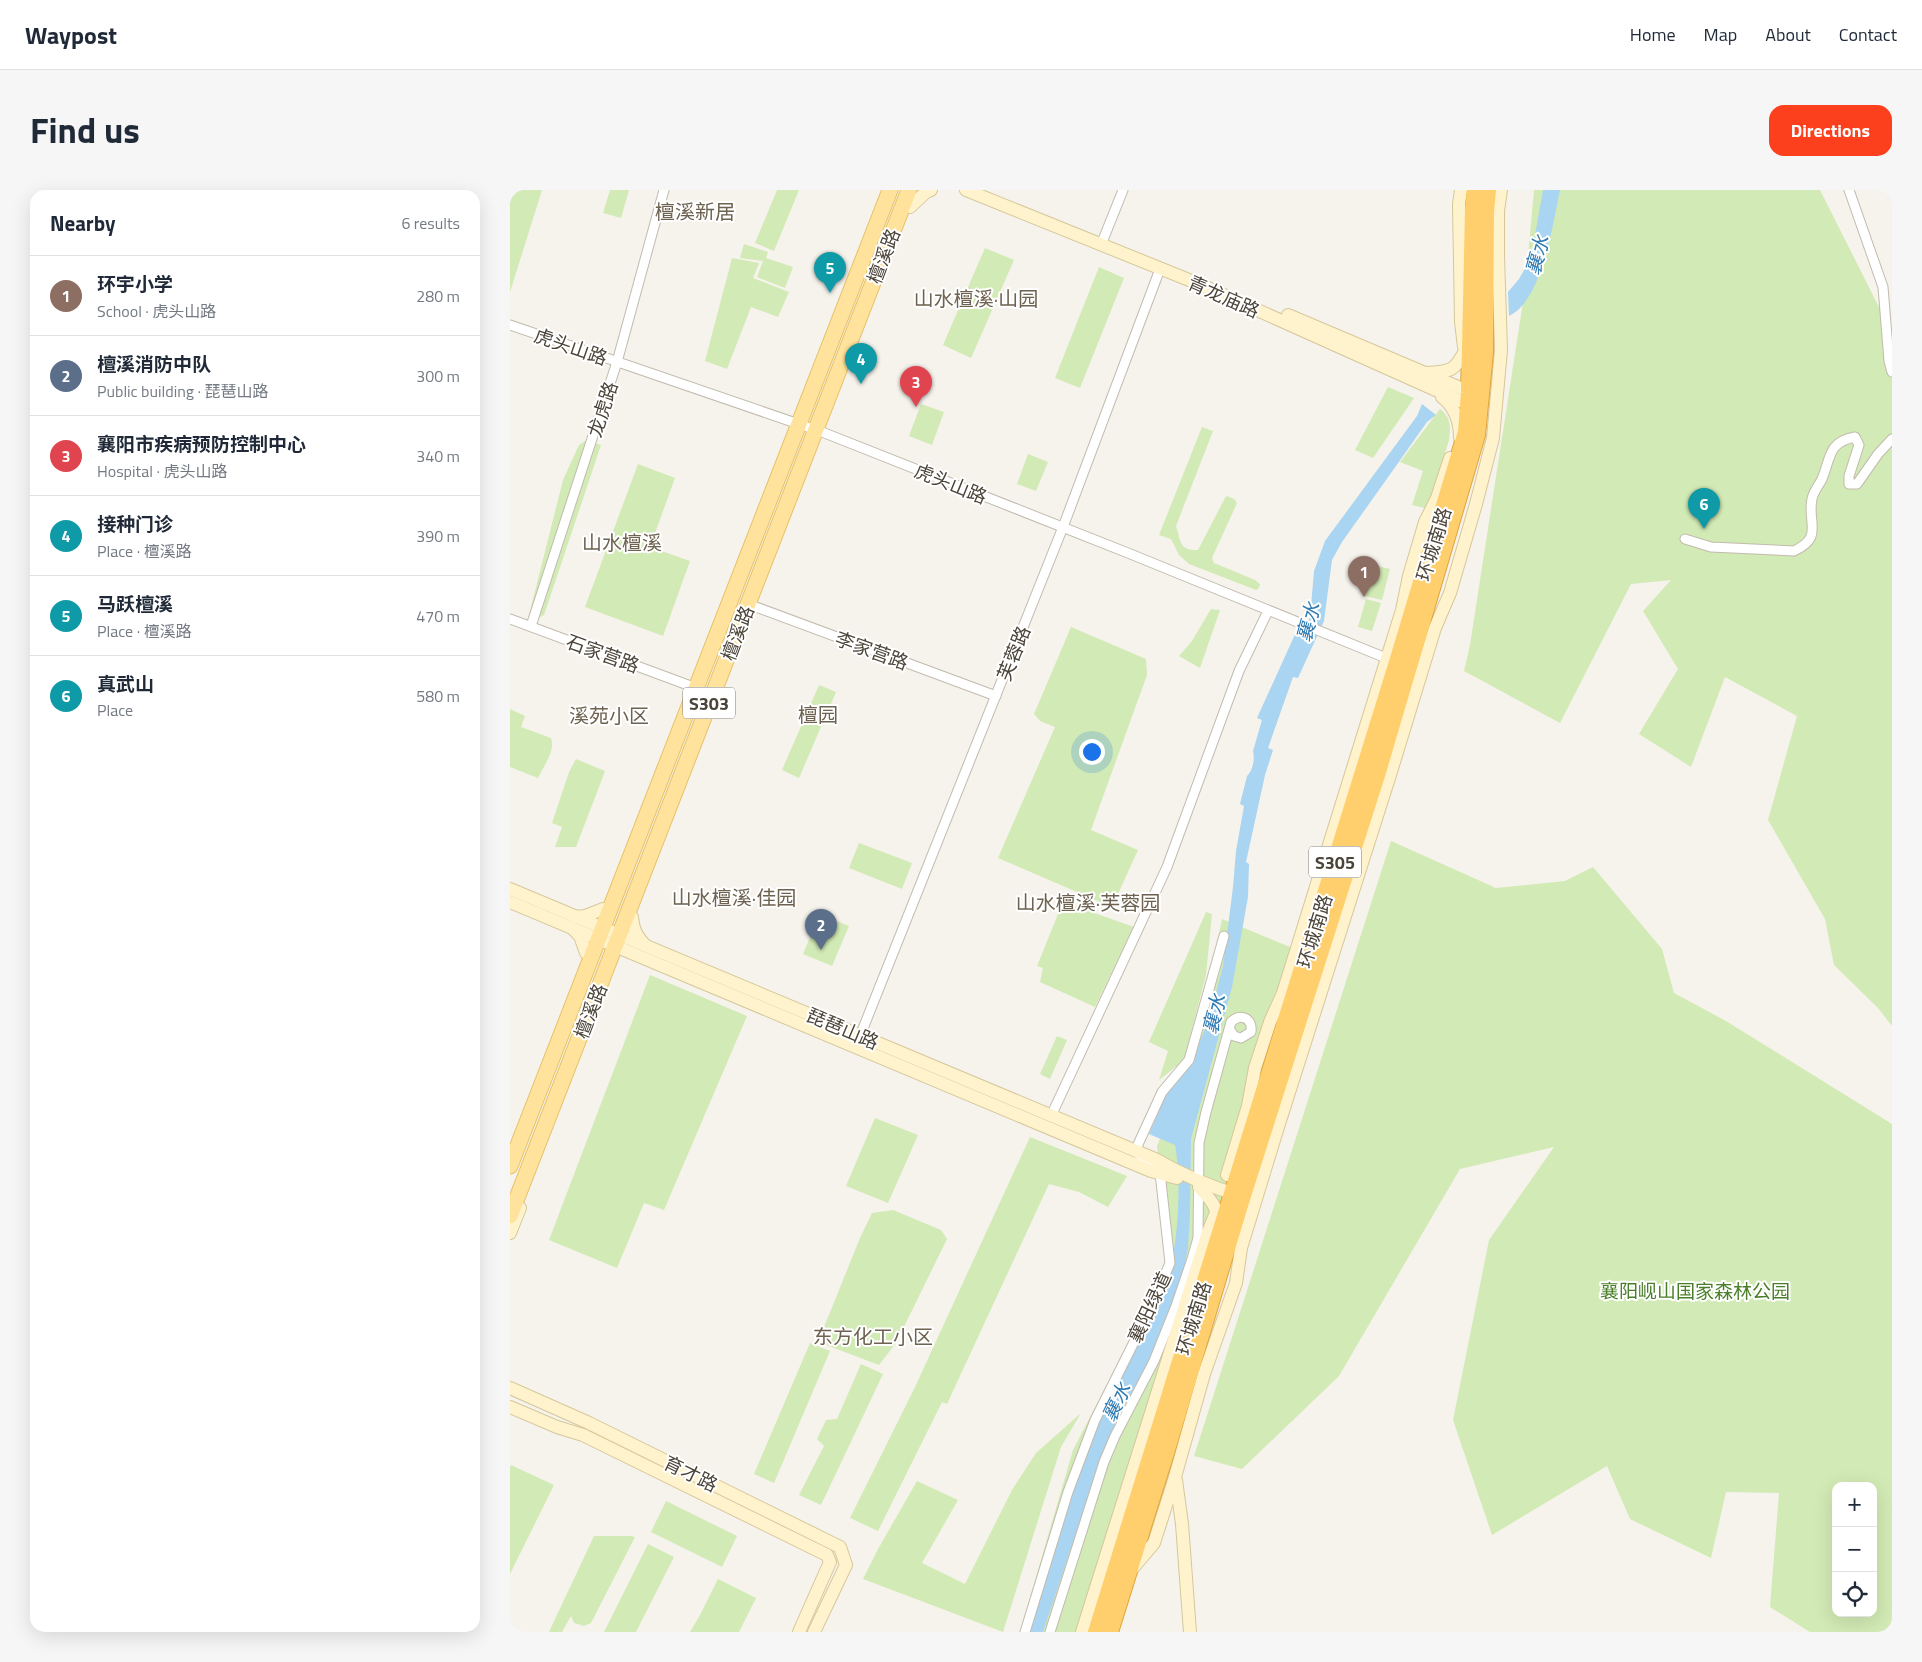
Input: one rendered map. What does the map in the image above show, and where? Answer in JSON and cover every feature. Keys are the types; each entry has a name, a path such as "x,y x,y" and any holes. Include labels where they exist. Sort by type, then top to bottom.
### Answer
{"highway":[{"name":"环城南路","path":"1110,1632 1165,1456 1236,1204 1233,1172 1404,665 1477,434 1468,347 1475,190"},
{"name":"环城南路","path":"1096,1632 1130,1523 1378,772 1404,665 1475,401 1485,353 1486,212 1488,190"}],"main road":[{"name":"檀溪路","path":"510,1166 597,932 796,422 890,190"},
{"name":"檀溪路","path":"510,1216 819,431 909,190"}],"street":[{"name":"龙虎路","path":"531,626 618,362 664,190"},
{"path":"796,422 884,190"},
{"path":"819,431 916,190"},
{"path":"910,207 926,192 931,190"},
{"name":"青龙庙路","path":"966,190 1238,293 1423,373 1475,401"},
{"name":"青龙庙路","path":"988,190 1103,241 1160,269 1206,287 1430,388 1475,401"},
{"path":"1103,241 1123,190"},
{"path":"1423,373 1448,371 1457,365 1468,347 1461,312 1459,204 1461,190"},
{"path":"1404,665 1434,628 1450,593 1493,438 1501,350 1498,256 1498,211 1501,190"},
{"path":"1849,190 1883,287 1889,361 1892,372"},
{"name":"芙蓉路","path":"860,1036 1063,527 1160,269"},
{"name":"虎头山路","path":"510,326 796,422 1063,527 1404,665"},
{"path":"1430,388 1449,402 1456,414 1460,427 1460,452"},
{"path":"1404,665 1402,610 1409,576 1425,522 1437,498 1460,427"},
{"path":"1685,539 1712,546 1794,552 1805,546 1813,534 1812,499 1822,479 1832,450 1838,443 1855,437 1859,445 1849,484 1857,484 1878,454 1892,439"},
{"path":"510,1233 572,1075 619,942 632,917 751,605"},
{"name":"李家营路","path":"751,605 996,696"},
{"path":"1051,1116 1167,867 1239,671 1268,610"},
{"name":"石家营路","path":"510,619 693,687"},
{"path":"510,1151 586,953 597,932 603,908 693,687"},
{"name":"琵琶山路","path":"510,890 572,922"},
{"name":"琵琶山路","path":"510,902 597,932 1151,1171 1169,1173"},
{"path":"586,953 580,936 572,922 603,908"},
{"path":"613,963 622,956 643,952 633,927 632,917"},
{"path":"1135,1151 1162,1092 1188,1060 1224,936"},
{"name":"琵琶山路","path":"643,952 860,1036 1155,1159 1169,1173"},
{"name":"襄阳绿道","path":"1050,1632 1104,1462 1115,1436 1154,1361 1192,1259 1198,1238 1199,1143 1206,1112 1230,1030 1230,1024 1233,1019 1240,1016 1247,1018 1252,1028 1248,1035 1242,1038 1234,1036 1230,1030"},
{"path":"1199,1185 1233,1172"},
{"path":"1169,1173 1199,1185 1236,1204"},
{"name":"襄阳绿道","path":"1025,1632 1068,1492 1094,1420 1149,1312 1170,1263 1169,1173"},
{"path":"1199,1185 1236,1204"},
{"path":"1128,1573 1154,1543 1204,1374 1236,1282 1241,1248 1236,1204"},
{"path":"1082,1632 1207,1235 1236,1204"},
{"name":"育才路","path":"510,1388 589,1423 826,1538 840,1547 844,1554 846,1565 814,1632"},
{"name":"育才路","path":"510,1407 557,1427 582,1435 821,1550 827,1555 830,1562 799,1632"},
{"path":"1165,1456 1175,1477 1182,1524 1190,1632"}],"green space":[{"path":"510,190 542,190 510,292"},
{"path":"610,190 629,190 621,218 603,213"},
{"path":"777,190 799,190 774,251 755,243"},
{"path":"1534,190 1820,190 1892,333 1892,1026 1878,1008 1834,965 1825,919 1768,820 1797,716 1725,677 1691,767 1639,734 1678,669 1643,611 1671,580 1631,584 1560,723 1464,671 1470,645 1525,289"},
{"path":"744,244 768,252 766,258 793,267 785,288 757,277 763,261 740,258"},
{"path":"985,248 1014,260 971,358 943,345"},
{"path":"732,258 759,263 753,278 789,292 778,317 751,307 727,369 705,361"},
{"path":"1099,267 1124,278 1080,388 1055,378"},
{"path":"1388,387 1414,398 1373,458 1355,450"},
{"path":"921,404 944,412 932,445 909,436"},
{"path":"1440,409 1448,419 1450,435 1428,509 1412,505 1423,471 1400,462"},
{"path":"1202,427 1213,431 1176,526 1180,540 1187,549 1198,550 1225,498 1227,496 1234,499 1237,503 1212,558 1214,563 1255,580 1260,584 1256,590 1189,564 1179,555 1171,539 1159,535"},
{"path":"585,441 601,445 544,615 538,618 529,615 563,480 579,445"},
{"path":"1028,454 1048,462 1036,491 1017,484"},
{"path":"638,464 675,478 650,547 690,561 663,636 585,607"},
{"path":"1373,565 1390,569 1382,600 1365,596"},
{"path":"1366,599 1381,603 1372,631 1358,627"},
{"path":"1211,609 1220,610 1200,668 1179,656 1192,641"},
{"path":"1071,627 1146,659 1147,675 1091,830 1138,850 1112,907 998,858 1055,727 1040,721 1034,714"},
{"path":"819,685 836,692 799,778 782,770"},
{"path":"510,709 525,716 521,727 551,738 552,748 538,778 510,767"},
{"path":"576,759 605,771 576,847 555,847 562,827 552,823 569,772"},
{"name":"襄阳岘山国家森林公园","path":"1391,841 1496,888 1565,881 1593,867 1662,949 1674,993 1726,1021 1892,1124 1892,1632 1810,1632 1770,1607 1779,1493 1726,1492 1711,1558 1630,1519 1607,1466 1492,1535 1453,1420 1489,1240 1554,1147 1460,1169 1339,1376 1242,1469 1194,1456"},
{"path":"859,843 912,863 902,889 849,868"},
{"path":"1063,902 1134,927 1095,1007 1040,982 1043,968 1037,966"},
{"path":"1206,912 1212,914 1206,975 1184,1060 1159,1080 1168,1051 1149,1042"},
{"path":"820,914 849,926 832,966 803,954"},
{"path":"1222,919 1307,954 1096,1632 1020,1632 1073,1450 1170,1263 1157,1146 1193,1060"},
{"path":"650,975 747,1016 664,1210 644,1203 617,1268 549,1240"},
{"path":"1057,1036 1067,1040 1050,1079 1040,1074"},
{"path":"875,1118 918,1135 888,1203 846,1186"},
{"path":"1030,1137 1127,1176 1108,1207 1079,1192 1049,1184 947,1404 942,1402 878,1531 850,1518 915,1387"},
{"path":"893,1210 941,1230 947,1239 896,1343 879,1365 818,1342 872,1213"},
{"path":"810,1343 830,1351 774,1483 754,1474"},
{"path":"861,1364 883,1374 821,1505 799,1495 824,1446 817,1439 826,1420 837,1419"},
{"path":"1081,1413 1061,1447 1003,1632 863,1579 917,1481 958,1500 922,1563 965,1584 1012,1490 1036,1453"},
{"path":"511,1465 554,1485 510,1574 510,1468"},
{"path":"666,1501 737,1536 722,1567 651,1532"},
{"path":"594,1536 635,1537 591,1623 584,1626 574,1623 571,1616 562,1632 549,1632"},
{"path":"648,1544 674,1557 636,1632 604,1632"},
{"path":"718,1579 756,1598 739,1632 690,1632 700,1615"}],"water":[{"name":"襄水","path":"1543,190 1560,190 1544,260 1530,295 1520,308 1509,316 1508,292 1519,279 1531,258"},
{"name":"襄水","path":"1422,404 1436,415 1427,422 1342,542 1332,560 1324,621 1298,678 1293,677 1268,748 1273,750 1265,775 1246,862 1249,864 1248,897 1232,987 1191,1139 1190,1215 1188,1248 1183,1273 1169,1318 1098,1467 1043,1632 1029,1632 1083,1459 1097,1421 1171,1264 1176,1236 1178,1204 1178,1173 1175,1145 1149,1134 1166,1095 1191,1064 1209,1019 1223,966 1236,851 1244,806 1240,804 1247,776 1253,764 1253,751 1262,720 1257,718 1297,630 1310,618 1314,571 1325,541 1417,416"}],"place":[{"name":"马跃檀溪","path":"830,293"},
{"name":"接种门诊","path":"861,384"},
{"name":"襄阳市疾病预防控制中心","path":"916,407"},
{"name":"真武山","path":"1704,529"},
{"name":"环宇小学","path":"1364,597"},
{"name":"檀溪消防中队","path":"821,950"}],"district":[{"name":"檀溪新居","path":"695,211"},
{"name":"山水檀溪·山园","path":"976,298"},
{"name":"山水檀溪","path":"622,542"},
{"name":"檀园","path":"818,714"},
{"name":"溪苑小区","path":"609,715"},
{"name":"山水檀溪·佳园","path":"734,897"},
{"name":"山水檀溪·芙蓉园","path":"1088,902"},
{"name":"东方化工小区","path":"873,1336"}]}
